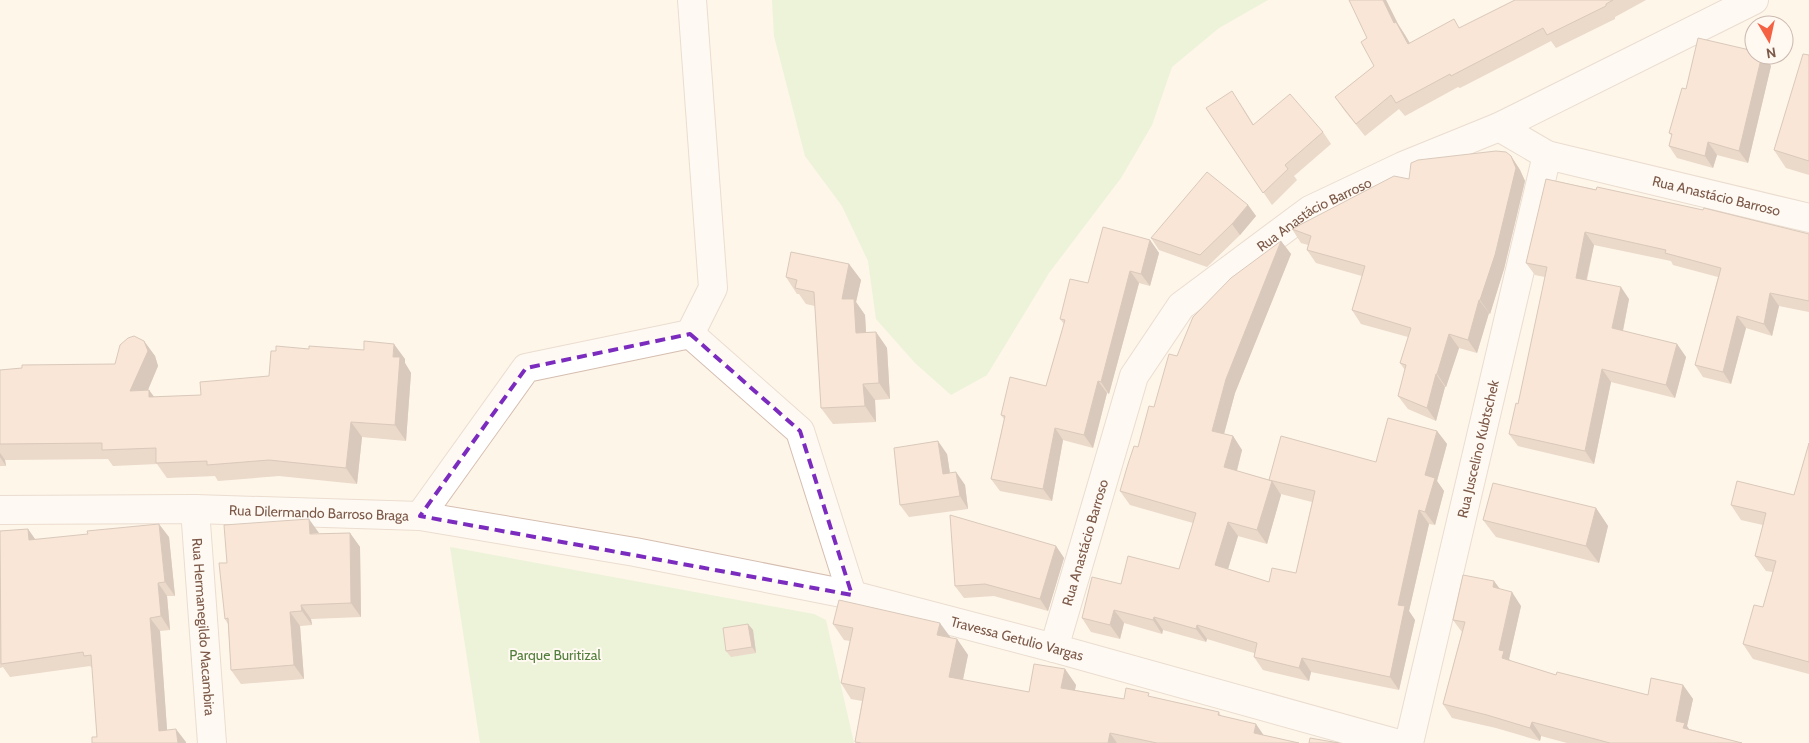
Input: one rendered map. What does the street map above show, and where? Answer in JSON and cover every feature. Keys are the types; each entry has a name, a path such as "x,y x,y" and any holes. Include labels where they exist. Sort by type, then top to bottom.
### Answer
{"street":[{"path":"690,334 713,288 692,0"},
{"path":"1499,127 1754,0"},
{"name":"Rua Anastácio Barroso","path":"1054,648 1134,376 1182,306 1310,210 1403,166 1499,127 1547,155 1809,218"},
{"name":"Rua Juscelino Kubtschek","path":"1409,743 1547,155"},
{"path":"420,516 526,368 690,334"},
{"path":"690,334 800,432 852,595"},
{"name":"Rua Dilermando Barroso Braga","path":"0,510 195,509 420,516 635,552"},
{"name":"Rua Hermanegildo Macambira","path":"195,509 212,743"},
{"name":"Travessa Getulio Vargas","path":"635,552 852,595 1054,648 1394,743"}],"highlighted area":[{"path":"690,334 800,431 852,595 420,516 526,368"}],"green space":[{"path":"772,0 1268,0 1219,28 1172,67 1152,125 1121,178 1049,273 987,375 951,395 915,363 876,319 868,261 842,206 805,156 774,36"},
{"name":"Parque Buritizal","path":"450,547 814,614 826,620 854,743 480,743"}],"building":[{"path":"1349,0 1383,0 1394,23 1396,22 1408,44 1454,19 1459,28 1515,0 1613,0 1606,4 1606,6 1547,35 1543,28 1396,103 1391,95 1356,124 1335,97 1374,66 1361,42 1367,38"},
{"path":"1698,38 1744,49 1744,65 1760,65 1739,151 1708,142 1705,156 1669,146 1672,134 1669,133 1682,88 1686,89"},
{"path":"1803,54 1809,55 1809,161 1774,150"},
{"path":"1232,91 1253,125 1290,94 1323,132 1285,165 1288,169 1263,193 1206,108"},
{"path":"1496,151 1506,152 1511,156 1516,168 1495,255 1479,300 1468,340 1449,334 1427,408 1398,396 1406,365 1400,363 1411,328 1352,310 1365,266 1307,250 1311,236 1292,229 1394,176 1409,179 1411,163 1418,160"},
{"path":"1207,172 1248,205 1232,224 1200,255 1151,238"},
{"path":"1546,179 1596,190 1597,187 1703,210 1704,208 1809,234 1809,301 1770,293 1764,324 1737,316 1723,372 1695,365 1721,268 1665,253 1666,250 1585,232 1576,278 1621,287 1612,328 1677,344 1666,385 1602,369 1585,451 1509,434 1516,403 1518,404 1547,267 1526,263"},
{"path":"1103,227 1150,240 1141,274 1130,271 1101,382 1098,381 1084,435 1055,428 1043,489 991,479 1005,416 1001,415 1010,377 1046,386 1065,320 1060,319 1070,279 1088,283"},
{"path":"1281,241 1226,379 1212,431 1233,436 1224,467 1272,481 1257,530 1228,522 1215,565 1269,582 1272,568 1296,573 1315,491 1269,480 1281,436 1376,462 1388,418 1437,431 1425,475 1435,478 1425,512 1419,510 1398,605 1405,606 1390,677 1302,658 1299,668 1254,657 1257,643 1197,625 1196,629 1154,617 1153,620 1114,610 1110,625 1082,618 1092,577 1121,584 1128,556 1179,569 1196,513 1120,491 1128,464 1134,446 1138,447 1149,406 1154,407 1169,354 1177,356 1193,317 1231,278"},
{"path":"791,252 849,264 842,299 854,299 856,333 876,332 879,383 863,384 865,406 821,408 814,292 795,288 797,280 786,277"},
{"path":"134,336 144,341 148,351 130,391 149,390 149,397 201,395 200,382 269,376 271,351 276,351 276,346 364,350 364,341 394,344 393,357 400,357 395,425 351,422 346,468 269,460 207,465 207,461 156,463 156,448 102,450 102,443 0,444 0,370 22,368 22,365 115,364 120,345 128,338"},
{"path":"938,441 943,474 956,472 960,496 900,505 894,448"},
{"path":"1809,443 1809,662 1743,644 1754,605 1763,607 1776,561 1755,556 1766,513 1731,505 1737,481 1794,495"},
{"path":"1493,483 1596,508 1586,546 1483,520"},
{"path":"950,515 1056,546 1040,599 985,584 955,586"},
{"path":"309,519 310,534 350,533 351,603 301,605 302,611 290,612 294,665 231,670 228,618 225,619 219,563 227,563 224,525"},
{"path":"159,524 165,582 158,583 161,616 150,618 159,731 176,729 178,743 92,743 92,737 97,737 91,655 84,656 83,652 1,664 0,531 28,529 29,540 88,534 87,531"},
{"path":"1463,575 1494,581 1493,587 1512,592 1499,650 1504,651 1502,658 1556,675 1557,672 1648,695 1651,678 1683,685 1676,721 1685,723 1683,728 1742,743 1610,743 1532,722 1530,728 1443,704 1465,622 1453,620"},
{"path":"839,600 940,623 937,635 957,639 949,677 1029,692 1034,664 1065,669 1061,688 1124,699 1126,688 1149,693 1148,696 1219,712 1218,715 1256,724 1254,733 1299,743 1157,743 1110,733 1108,743 855,742 865,688 841,683 853,628 833,624"},
{"path":"748,624 752,647 726,651 723,628"},
{"path":"1310,738 1339,743 1309,743"}]}
